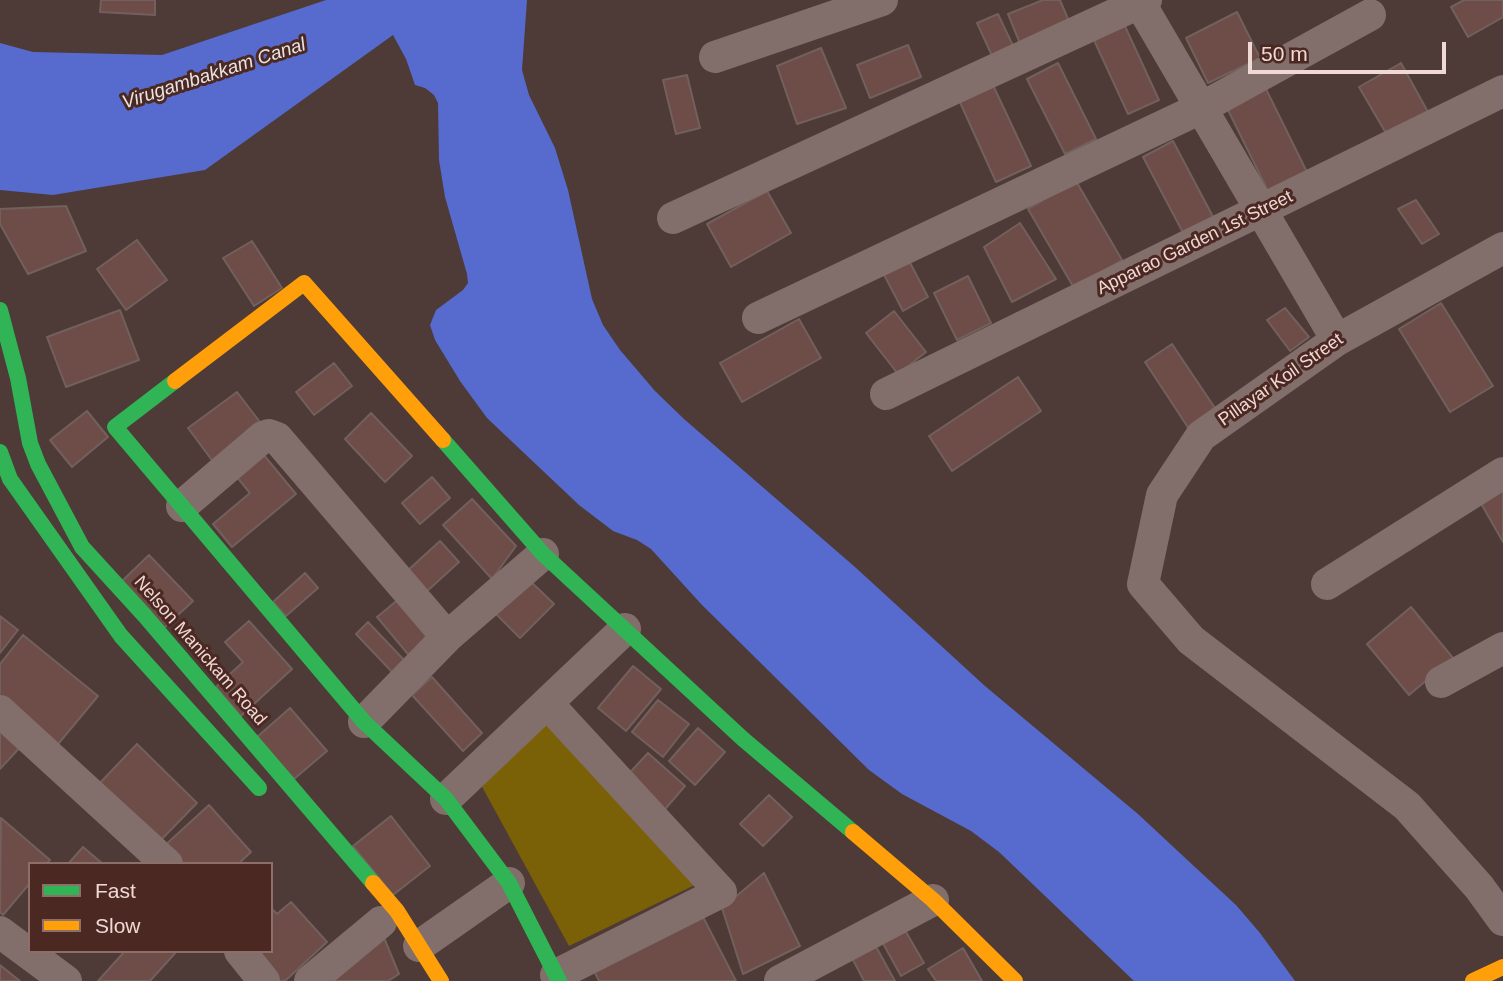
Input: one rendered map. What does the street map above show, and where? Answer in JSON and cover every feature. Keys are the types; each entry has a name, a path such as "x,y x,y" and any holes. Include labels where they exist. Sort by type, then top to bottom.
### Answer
{"street":[{"path":"715,57 882,0"},
{"path":"673,218 1142,1 1200,108 1337,340"},
{"path":"758,318 1200,108 1370,15"},
{"name":"Apparao Garden 1st Street","path":"886,394 1503,91"},
{"name":"Pillayar Koil Street","path":"1491,880 1407,806 1191,640 1143,583 1162,495 1201,436 1337,340 1503,248"},
{"path":"547,703 721,892 558,978 509,883 446,799 365,722 115,428 304,283 543,554 743,739 933,900 1015,981"},
{"name":"Nelson Manickam Road","path":"0,310 18,378 30,443 38,464 82,547 145,615 397,911 441,981"},
{"path":"182,506 263,437 269,435 277,438 447,637"},
{"path":"4,473 121,635 269,799"},
{"path":"1327,584 1503,473"},
{"path":"365,722 447,637 543,554"},
{"path":"446,799 625,629"},
{"path":"1441,682 1503,648"},
{"path":"0,711 165,862"},
{"path":"1491,880 1503,920"},
{"path":"419,946 509,883"},
{"path":"780,981 933,900"},
{"path":"310,981 380,923"},
{"path":"0,932 65,981"},
{"path":"242,953 264,981"},
{"path":"1474,981 1503,967"}],"shaded area":[{"path":"556,715 701,882 569,946 480,783"}],"water":[{"name":"Virugambakkam Canal","path":"326,0 527,0 522,70 529,95 555,148 568,190 592,299 603,325 620,350 655,391 684,419 855,567 985,686 1138,814 1236,905 1295,981 1134,981 999,852 971,831 902,794 869,770 702,605 651,549 637,540 613,531 579,505 487,418 460,381 435,340 430,325 436,310 463,290 468,283 467,274 445,197 439,160 438,103 434,95 415,85 406,59 393,35 205,170 53,195 0,190 0,43 33,52 162,55"}],"building":[{"path":"101,0 155,0 155,15 100,12"},
{"path":"1043,0 1060,0 1071,26 1021,46 1008,14"},
{"path":"1464,0 1503,0 1503,17 1468,37 1451,7"},
{"path":"1237,12 1260,58 1208,83 1186,38"},
{"path":"998,14 1015,50 994,60 977,23"},
{"path":"1124,24 1159,100 1128,114 1093,38"},
{"path":"908,45 921,77 870,98 857,65"},
{"path":"821,48 846,108 797,124 777,66"},
{"path":"1058,63 1096,139 1065,154 1027,79"},
{"path":"1401,63 1428,112 1387,135 1359,87"},
{"path":"687,75 700,128 676,134 663,80"},
{"path":"992,83 1031,166 996,182 958,98"},
{"path":"1265,87 1307,172 1268,191 1226,106"},
{"path":"1173,141 1219,228 1189,244 1143,157"},
{"path":"1076,181 1122,260 1074,288 1028,209"},
{"path":"767,191 791,233 731,267 707,224"},
{"path":"1416,200 1439,234 1422,244 1398,209"},
{"path":"66,206 86,251 28,274 0,224 0,209"},
{"path":"1020,223 1056,279 1012,302 984,247"},
{"path":"137,240 167,280 126,310 97,269"},
{"path":"252,241 282,288 254,306 223,258"},
{"path":"906,255 928,297 903,311 881,269"},
{"path":"968,276 991,323 957,340 934,293"},
{"path":"1441,303 1493,386 1450,412 1399,329"},
{"path":"1285,308 1309,337 1290,351 1267,320"},
{"path":"120,310 139,360 66,387 47,337"},
{"path":"894,311 926,352 898,374 866,333"},
{"path":"799,319 821,358 742,402 720,363"},
{"path":"1172,344 1217,411 1189,429 1145,362"},
{"path":"334,363 352,386 314,415 296,392"},
{"path":"1018,377 1041,411 952,471 929,436"},
{"path":"237,392 263,426 214,463 188,428"},
{"path":"87,411 108,437 72,467 50,440"},
{"path":"371,413 412,456 385,482 345,439"},
{"path":"263,454 296,494 232,547 213,524 250,493 236,476"},
{"path":"432,477 450,498 420,524 402,503"},
{"path":"1503,487 1503,542 1479,500"},
{"path":"472,499 516,546 492,579 443,525"},
{"path":"440,541 459,562 425,593 406,572"},
{"path":"149,555 193,601 164,628 121,582"},
{"path":"305,573 318,588 286,616 273,602"},
{"path":"526,577 554,604 520,638 493,611"},
{"path":"400,598 435,640 412,659 377,617"},
{"path":"1411,607 1453,658 1409,695 1367,644"},
{"path":"0,616 18,630 0,653"},
{"path":"249,621 292,669 241,716 216,687 243,662 225,642"},
{"path":"368,622 405,661 393,673 356,634"},
{"path":"23,635 98,696 54,749 0,705 0,664"},
{"path":"633,666 661,689 626,731 598,708"},
{"path":"432,677 482,733 463,751 412,695"},
{"path":"658,700 689,724 663,757 632,732"},
{"path":"290,708 327,751 294,779 257,737"},
{"path":"698,728 725,752 695,785 669,761"},
{"path":"0,729 24,743 0,769"},
{"path":"137,744 197,803 157,844 97,786"},
{"path":"648,753 685,786 660,815 622,781"},
{"path":"769,795 792,817 763,846 740,824"},
{"path":"209,805 251,852 240,862 175,862 162,848"},
{"path":"391,816 430,866 393,895 353,846"},
{"path":"1,818 50,860 28,862 28,885 3,915 0,912"},
{"path":"83,847 101,862 70,862"},
{"path":"764,873 800,946 743,974 722,908"},
{"path":"291,902 327,942 285,981 279,981 254,953 273,953 273,910 277,914"},
{"path":"700,911 736,981 599,981 592,967"},
{"path":"902,925 924,963 901,976 880,938"},
{"path":"380,928 399,974 388,981 315,981"},
{"path":"874,943 895,981 864,981 851,956"},
{"path":"963,948 982,981 936,981 928,969"},
{"path":"123,953 175,953 150,981 98,981"},
{"path":"0,965 20,981 0,981"}],"traffic: fast":[{"path":"0,310 18,378 30,443 38,464 82,547 145,616 373,883"},
{"path":"175,381 115,427 364,722 446,799 509,883 559,981"},
{"path":"443,440 543,554 743,739 853,832"},
{"path":"0,452 10,479 121,636 259,788"}],"traffic: slow":[{"path":"175,381 304,283 443,440"},
{"path":"853,832 933,900 1015,981"},
{"path":"373,883 397,911 441,981"},
{"path":"1473,981 1503,967"}]}
